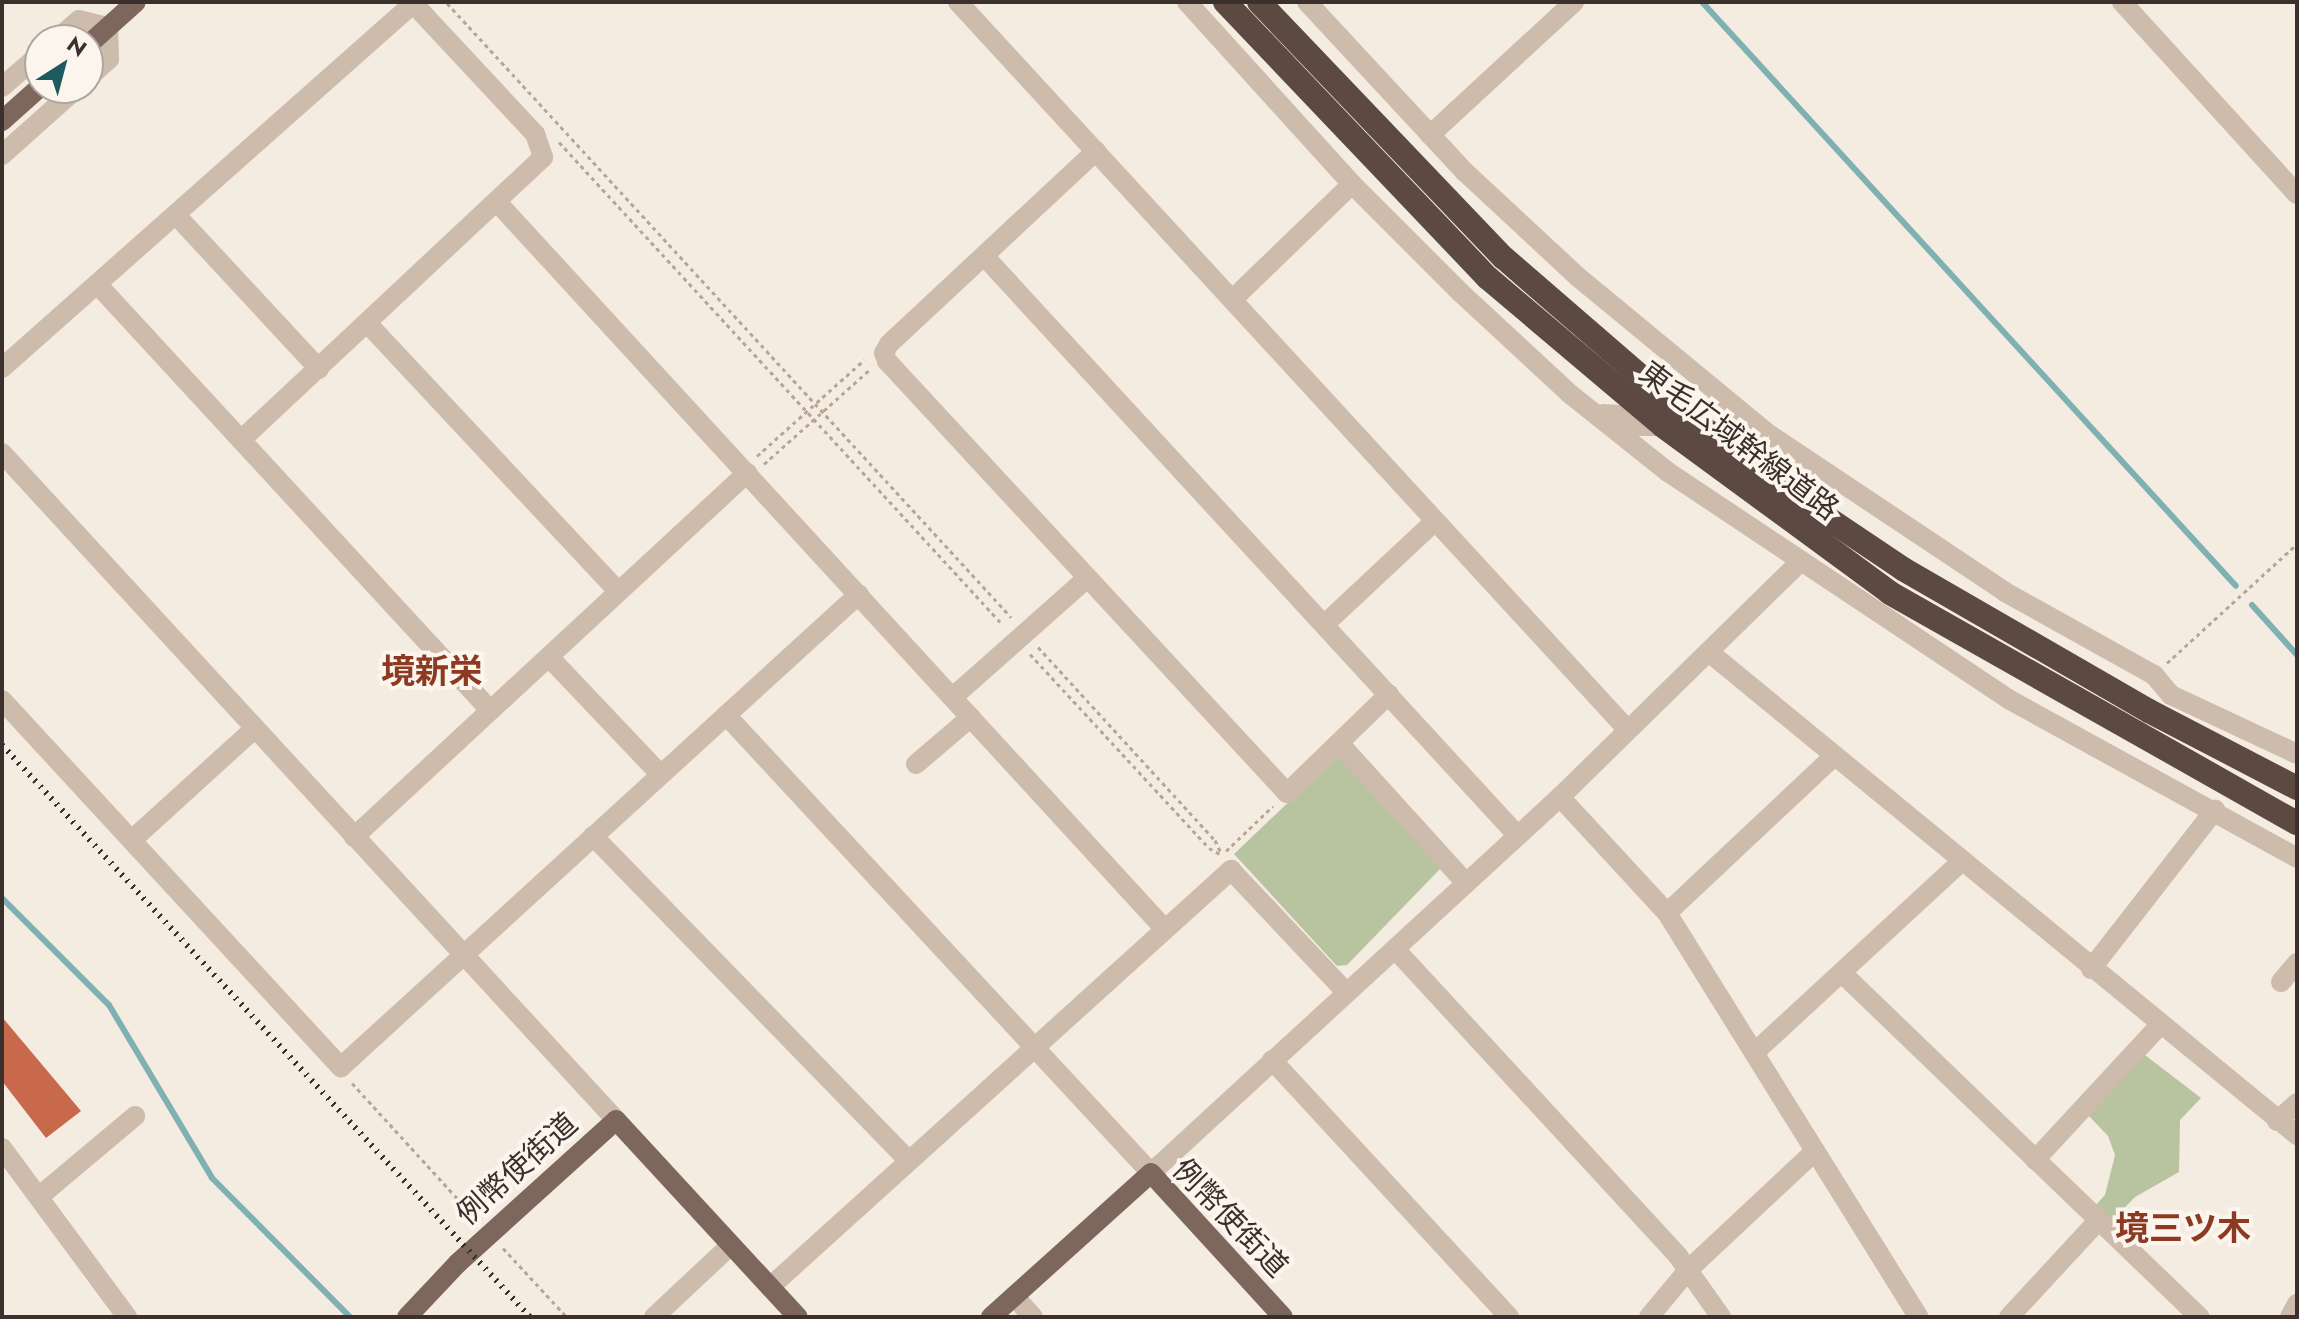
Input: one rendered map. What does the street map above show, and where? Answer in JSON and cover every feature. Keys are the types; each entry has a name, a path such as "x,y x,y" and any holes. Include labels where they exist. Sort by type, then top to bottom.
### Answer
{"highway":[{"name":"東毛広域幹線道路","path":"1225,2 1488,278 1663,426 1890,593 2297,823"},
{"name":"東毛広域幹線道路","path":"1259,2 1504,258 1701,426 1903,569 2149,711 2297,788"}],"main road":[{"path":"104,31 136,2"},
{"path":"2,121 24,101"},
{"name":"例幣使街道","path":"407,1317 490,1234 616,1120 798,1317"},
{"name":"例幣使街道","path":"991,1317 1151,1173 1283,1317"}],"street":[{"path":"958,2 1234,298 1627,729"},
{"path":"1187,2 1352,184 1461,293 1595,413 1799,563 2010,700 2215,810 2297,858"},
{"path":"1307,2 1430,135 1578,277 1770,435 2005,592 2154,675 2171,695 2297,754"},
{"path":"1430,135 1574,2"},
{"path":"2122,2 2297,194"},
{"path":"2,368 414,3 542,144 543,157 241,440"},
{"path":"74,24 79,20 96,24"},
{"path":"104,26 108,27 109,59 104,64"},
{"path":"2,87 24,68"},
{"path":"2,155 59,104"},
{"path":"1096,151 884,353 1287,793 1389,694"},
{"path":"1234,298 1352,184"},
{"path":"497,202 1164,928"},
{"path":"176,215 319,369"},
{"path":"985,257 1326,623 1517,835"},
{"path":"98,285 490,710"},
{"path":"368,324 618,591"},
{"path":"1595,413 1620,415 1634,426 1663,426"},
{"path":"2,453 616,1120"},
{"path":"354,837 747,473"},
{"path":"1326,623 1435,521"},
{"path":"726,715 1151,1173 1560,797 1799,563"},
{"path":"953,697 1087,578"},
{"path":"2,700 341,1067 464,958 660,774 859,594"},
{"path":"1710,653 2091,969 2297,1135"},
{"path":"549,657 660,774"},
{"path":"916,764 971,717"},
{"path":"132,840 255,728"},
{"path":"1339,743 1466,883"},
{"path":"1667,913 1834,756"},
{"path":"1560,797 1667,913 1918,1317"},
{"path":"2091,969 2215,810"},
{"path":"593,836 909,1161"},
{"path":"1755,1052 1844,975 1962,861"},
{"path":"770,1287 1164,928 1226,862 1346,992"},
{"path":"1395,949 1688,1270 1721,1317"},
{"path":"2281,982 2297,963"},
{"path":"1844,975 2200,1317"},
{"path":"2035,1160 2160,1025"},
{"path":"1272,1060 1509,1317"},
{"path":"2277,1121 2297,1103"},
{"path":"41,1195 135,1116"},
{"path":"2,1148 41,1195 127,1317"},
{"path":"1649,1317 1688,1270 1814,1152"},
{"path":"2009,1317 2098,1221"},
{"path":"654,1317 731,1245"},
{"path":"1014,1296 1033,1317"},
{"path":"2290,1317 2297,1304"}],"path":[{"path":"447,3 816,404 1209,848 1226,862"},
{"path":"554,135 813,418 1215,840 1226,862"},
{"path":"747,473 754,459 868,356 884,353"},
{"path":"747,473 822,411 884,353"},
{"path":"2154,675 2297,544"},
{"path":"1226,862 1287,793"},
{"path":"341,1067 567,1317"}],"green space":[{"path":"1336,757 1344,759 1442,867 1347,965 1337,966 1234,854"},
{"path":"2145,1055 2201,1098 2180,1120 2179,1172 2135,1197 2111,1222 2095,1206 2105,1195 2115,1155 2108,1136 2088,1115"}],"building":[{"path":"2,1017 81,1111 46,1138 2,1081"}],"waterway":[{"path":"1702,2 2236,586"},
{"path":"2252,605 2297,655"},
{"path":"2,898 109,1005 212,1178 350,1317"}],"railway":[{"path":"2,745 530,1317"}],"district":[{"name":"境新栄","path":"432,672"},
{"name":"境三ツ木","path":"2183,1229"}]}
